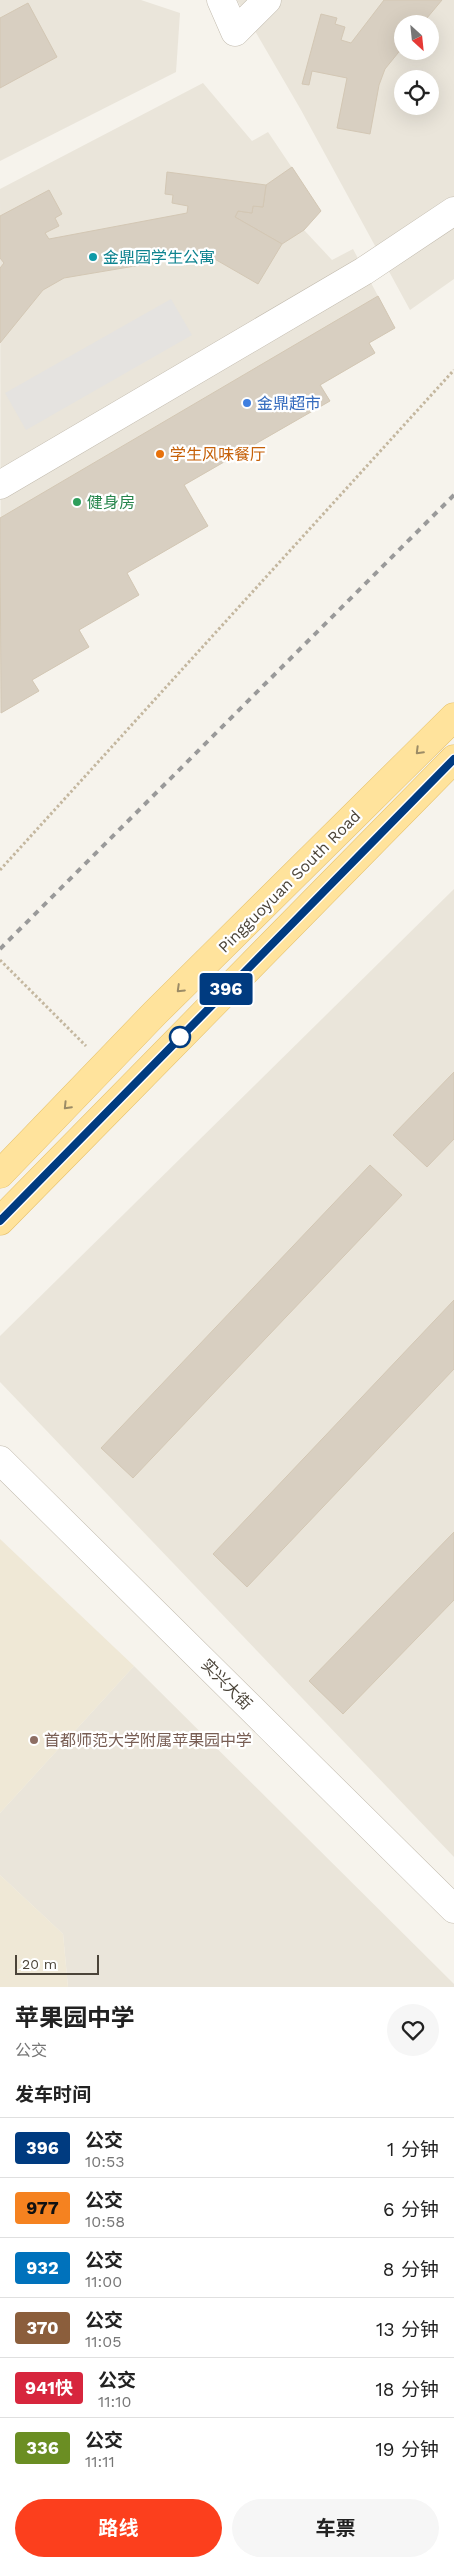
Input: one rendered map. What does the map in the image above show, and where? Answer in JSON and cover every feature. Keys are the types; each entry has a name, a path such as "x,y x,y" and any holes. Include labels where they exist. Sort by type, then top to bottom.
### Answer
{"main road":[{"name":"Pingguoyuan South Road","path":"0,1174 154,1013 454,717"},
{"name":"Pingguoyuan South Road","path":"0,1222 454,759"}],"street":[{"path":"221,0 235,32 267,0"},
{"path":"0,485 364,271 454,211"},
{"name":"实兴大街","path":"0,1460 450,1898"}],"path":[{"path":"0,870 454,370"},
{"path":"0,960 105,1066"}],"shaded area":[{"path":"0,0 141,0 180,13 176,72 0,161"},
{"path":"237,0 454,0 454,279 410,310 301,110"},
{"path":"203,83 252,141 268,132 321,211 304,230 332,260 353,249 395,328 369,343 375,353 321,385 330,401 185,485 208,526 127,573 139,595 79,629 89,647 32,680 39,691 1,713 0,189"},
{"path":"171,299 192,335 26,430 5,393"},
{"path":"454,889 454,1857 0,1382 0,1336"},
{"name":"首都师范大学附属苹果园中学","path":"0,1539 134,1666 0,1813"},
{"path":"134,1666 454,1984 454,1987 68,1987 63,1934 0,1875 0,1813"},
{"path":"0,1875 63,1934 68,1987 0,1987"}],"building":[{"path":"384,0 442,0 430,15 394,15 394,58 385,69 379,85 370,134 337,128 347,78 312,71 309,85 302,84 321,14 337,18 335,24 345,27 341,40 351,43"},
{"path":"28,3 57,57 0,88 0,18"},
{"path":"292,167 321,211 304,230 282,244 235,217 238,211 252,213 253,206 263,207 266,185"},
{"name":"金鼎园学生公寓","path":"167,172 266,185 263,207 253,206 252,213 238,211 235,217 282,244 258,284 206,254 64,278 43,290 0,343 0,268 4,263 0,258 0,216 49,190 62,214 55,218 59,226 45,233 49,239 187,213 188,206 172,203 173,195 165,194"},
{"path":"378,296 395,328 369,343 375,353 320,385 330,401 184,485 208,526 127,573 139,595 79,630 89,647 32,680 39,691 1,713 0,518"},
{"path":"454,1072 454,1139 427,1167 393,1135"},
{"path":"370,1165 402,1195 133,1478 101,1448"},
{"path":"454,1300 454,1369 247,1587 213,1554"},
{"path":"454,1532 454,1600 343,1714 309,1681"}],"railway":[{"path":"0,949 454,495"}],"bus line":[{"name":"396","path":"0,1221 88,1133 251,963 454,759"}],"place":[{"name":"金鼎园学生公寓","path":"93,257"},
{"name":"金鼎超市","path":"247,403"},
{"name":"学生风味餐厅","path":"160,454"},
{"name":"健身房","path":"77,502"},
{"name":"首都师范大学附属苹果园中学","path":"34,1740"}]}
